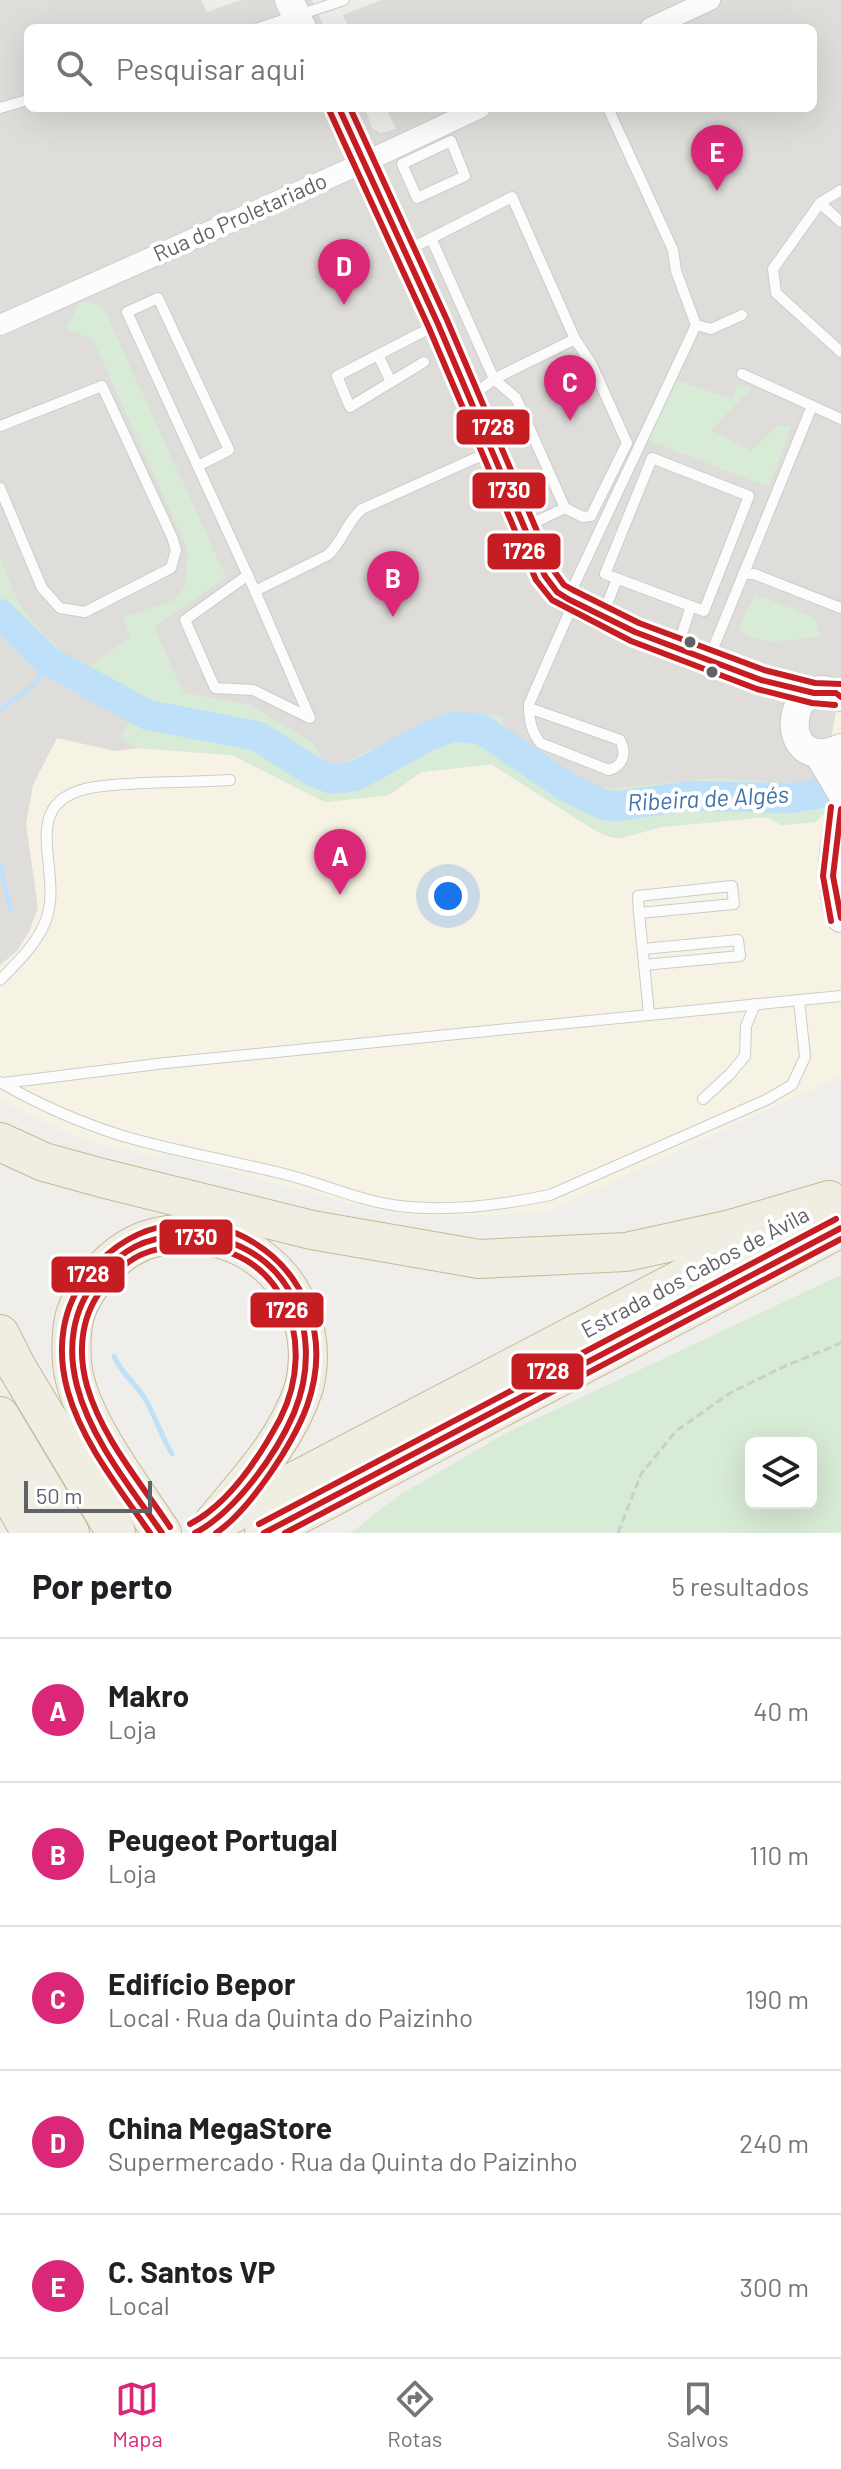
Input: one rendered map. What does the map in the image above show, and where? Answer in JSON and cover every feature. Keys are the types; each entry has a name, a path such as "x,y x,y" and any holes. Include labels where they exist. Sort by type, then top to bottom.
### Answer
{"highway":[{"path":"0,1142 44,1162 297,1227 479,1259 626,1252 837,1207"},
{"name":"Estrada dos Cabos de Ávila","path":"412,1453 790,1255 837,1207"},
{"name":"Estrada dos Cabos de Ávila","path":"206,1527 616,1315 837,1207"},
{"path":"162,1533 97,1431 78,1391 72,1365 71,1340 75,1315 87,1290 102,1271 124,1253 149,1239 185,1235 218,1237 266,1261 297,1302 309,1345 303,1388 285,1431 206,1527"},
{"path":"790,1255 841,1248"},
{"path":"0,1334 116,1533"},
{"path":"0,1416 70,1533"},
{"path":"0,1452 18,1510 31,1533"},
{"path":"264,1533 412,1453"},
{"path":"318,1533 412,1453"}],"street":[{"path":"659,24 710,0"},
{"path":"341,112 406,251 545,576 557,592 677,648 761,680 833,694"},
{"name":"Rua do Proletariado","path":"0,325 365,162 425,143 474,112"},
{"path":"761,680 793,717"},
{"path":"833,694 800,702 793,717 798,740 807,748 829,751 841,792"},
{"path":"840,827 832,858 833,882 841,918"}],"lane":[{"path":"269,24 325,3 344,0"},
{"path":"0,108 24,101"},
{"path":"529,708 620,740 623,759 609,770 540,743 533,733 529,708 571,600 696,325 676,271 673,250 610,112"},
{"path":"451,141 465,176 417,198 402,164 425,143 451,141"},
{"path":"841,190 820,203 773,269 776,293 841,352"},
{"path":"406,251 431,238 512,197 575,339 592,365 627,443 591,516 583,517 565,508 516,398 494,379 431,238"},
{"path":"820,203 841,222"},
{"path":"198,466 229,450 158,298 127,312 248,575 310,718 253,690 215,688 185,620 248,575"},
{"path":"696,325 711,329 742,315"},
{"path":"424,362 350,407 337,376 438,324"},
{"path":"469,398 494,379 575,339"},
{"path":"378,355 391,382"},
{"path":"742,374 841,419"},
{"path":"0,426 102,386 172,537 176,550 171,568 85,612 60,608 42,588 0,488"},
{"path":"708,659 812,406"},
{"path":"255,591 328,555 338,546 353,516 362,509 493,451"},
{"path":"652,458 749,496 704,611 617,579 605,574 652,458"},
{"path":"525,527 565,508"},
{"path":"743,574 754,574 841,608"},
{"path":"603,616 617,579"},
{"path":"677,648 691,606"},
{"path":"0,980 28,950 41,932 47,916 51,878 45,836 51,811 58,803 94,787 230,780"},
{"path":"639,913 734,904 732,886 638,896 639,913 649,1014"},
{"path":"643,949 738,940 740,956 644,965"},
{"path":"1,1083 165,1063 841,996"},
{"path":"1,1083 82,1121 123,1136 289,1175 366,1200 440,1208 513,1203 550,1195 766,1100 792,1085 805,1057 799,1000"},
{"path":"703,1099 745,1056 746,1026 755,1004"}],"path":[{"path":"618,1533 641,1474 676,1431 730,1393 841,1343"}],"shaded area":[{"path":"0,0 201,0 207,12 241,0 312,0 323,24 24,24 24,112 366,112 372,128 380,133 396,129 388,112 817,112 817,24 347,24 343,15 381,0 841,0 841,681 823,786 827,803 821,817 815,822 782,825 766,817 661,827 621,838 611,837 596,831 491,764 421,772 389,795 325,802 232,755 138,748 115,751 57,738 33,785 26,824 38,908 29,932 17,951 0,965"},
{"path":"841,681 841,1076 542,1214 421,1216 375,1210 166,1154 163,1158 114,1148 67,1133 0,1100 0,966 17,951 29,932 38,908 26,824 33,785 56,738 115,751 138,748 232,755 325,802 389,795 421,772 491,764 596,831 621,838 661,827 766,817 815,822 825,813 823,786"}],"green space":[{"path":"80,302 104,309 226,577 154,627 184,693 251,705 314,744 329,770 447,712 499,715 504,718 500,728 580,781 593,786 614,788 715,778 823,786 827,803 825,813 815,822 782,825 766,817 661,827 621,838 596,831 491,764 421,772 389,795 325,802 232,755 138,748 120,737 130,720 57,673 54,677 0,630 0,558 16,597 28,616 68,656 88,667 130,638 122,618 174,600 185,587 188,550 98,351 92,339 66,329"},
{"path":"676,380 732,399 738,384 751,389 711,430 751,451 778,425 791,426 769,487 648,440"},
{"path":"755,594 814,618 821,636 767,641 747,635 739,628"},
{"path":"841,1275 841,1533 351,1533 398,1496 504,1434"}],"waterway":[{"name":"Ribeira de Algés","path":"0,614 48,661 148,715 257,736 314,772 332,779 356,776 426,737 453,727 481,729 567,787 604,805 618,806 688,796 793,798 822,793"},
{"path":"0,710 35,684 48,661"},
{"path":"0,865 11,911"},
{"path":"114,1356 144,1397 172,1454"}],"transit line":[{"name":"1726","path":"330,112 429,328 536,580 552,600 631,641 757,689 812,703 835,705"},
{"name":"1730","path":"341,112 438,324 545,576 557,592 635,632 761,680 814,693 836,693 841,697"},
{"name":"1728","path":"352,112 447,320 554,571 564,585 639,623 764,670 815,683 841,684"},
{"name":"1726","path":"831,807 823,876 831,921"},
{"name":"1730","path":"841,809 833,876 841,918"},
{"name":"1728","path":"259,1524 836,1219"},
{"name":"1728","path":"150,1533 103,1466 83,1430 64,1376 62,1345 67,1314 80,1285 90,1272 129,1239 171,1225 214,1227 253,1242 286,1270 308,1308 316,1354 307,1406 292,1439 256,1493 216,1533"},
{"name":"1730","path":"264,1533 841,1228"},
{"name":"1730","path":"162,1533 113,1463 92,1425 77,1386 72,1343 82,1303 107,1268 145,1242 181,1236 216,1239 246,1250 271,1267 289,1290 301,1317 306,1348 304,1380 294,1413 277,1447 239,1497 210,1524 195,1533"},
{"name":"1726","path":"285,1533 841,1239"},
{"name":"1726","path":"170,1527 102,1424 87,1386 82,1346 91,1307 123,1266 150,1251 185,1246 219,1249 246,1260 268,1278 284,1302 293,1329 296,1358 291,1389 280,1419 263,1449 242,1479 218,1505 190,1524"}],"place":[{"name":"C. Santos VP","path":"717,191"},
{"name":"China MegaStore","path":"344,305"},
{"name":"Edifício Bepor","path":"570,421"},
{"name":"Peugeot Portugal","path":"393,617"},
{"name":"Makro","path":"340,895"}]}
